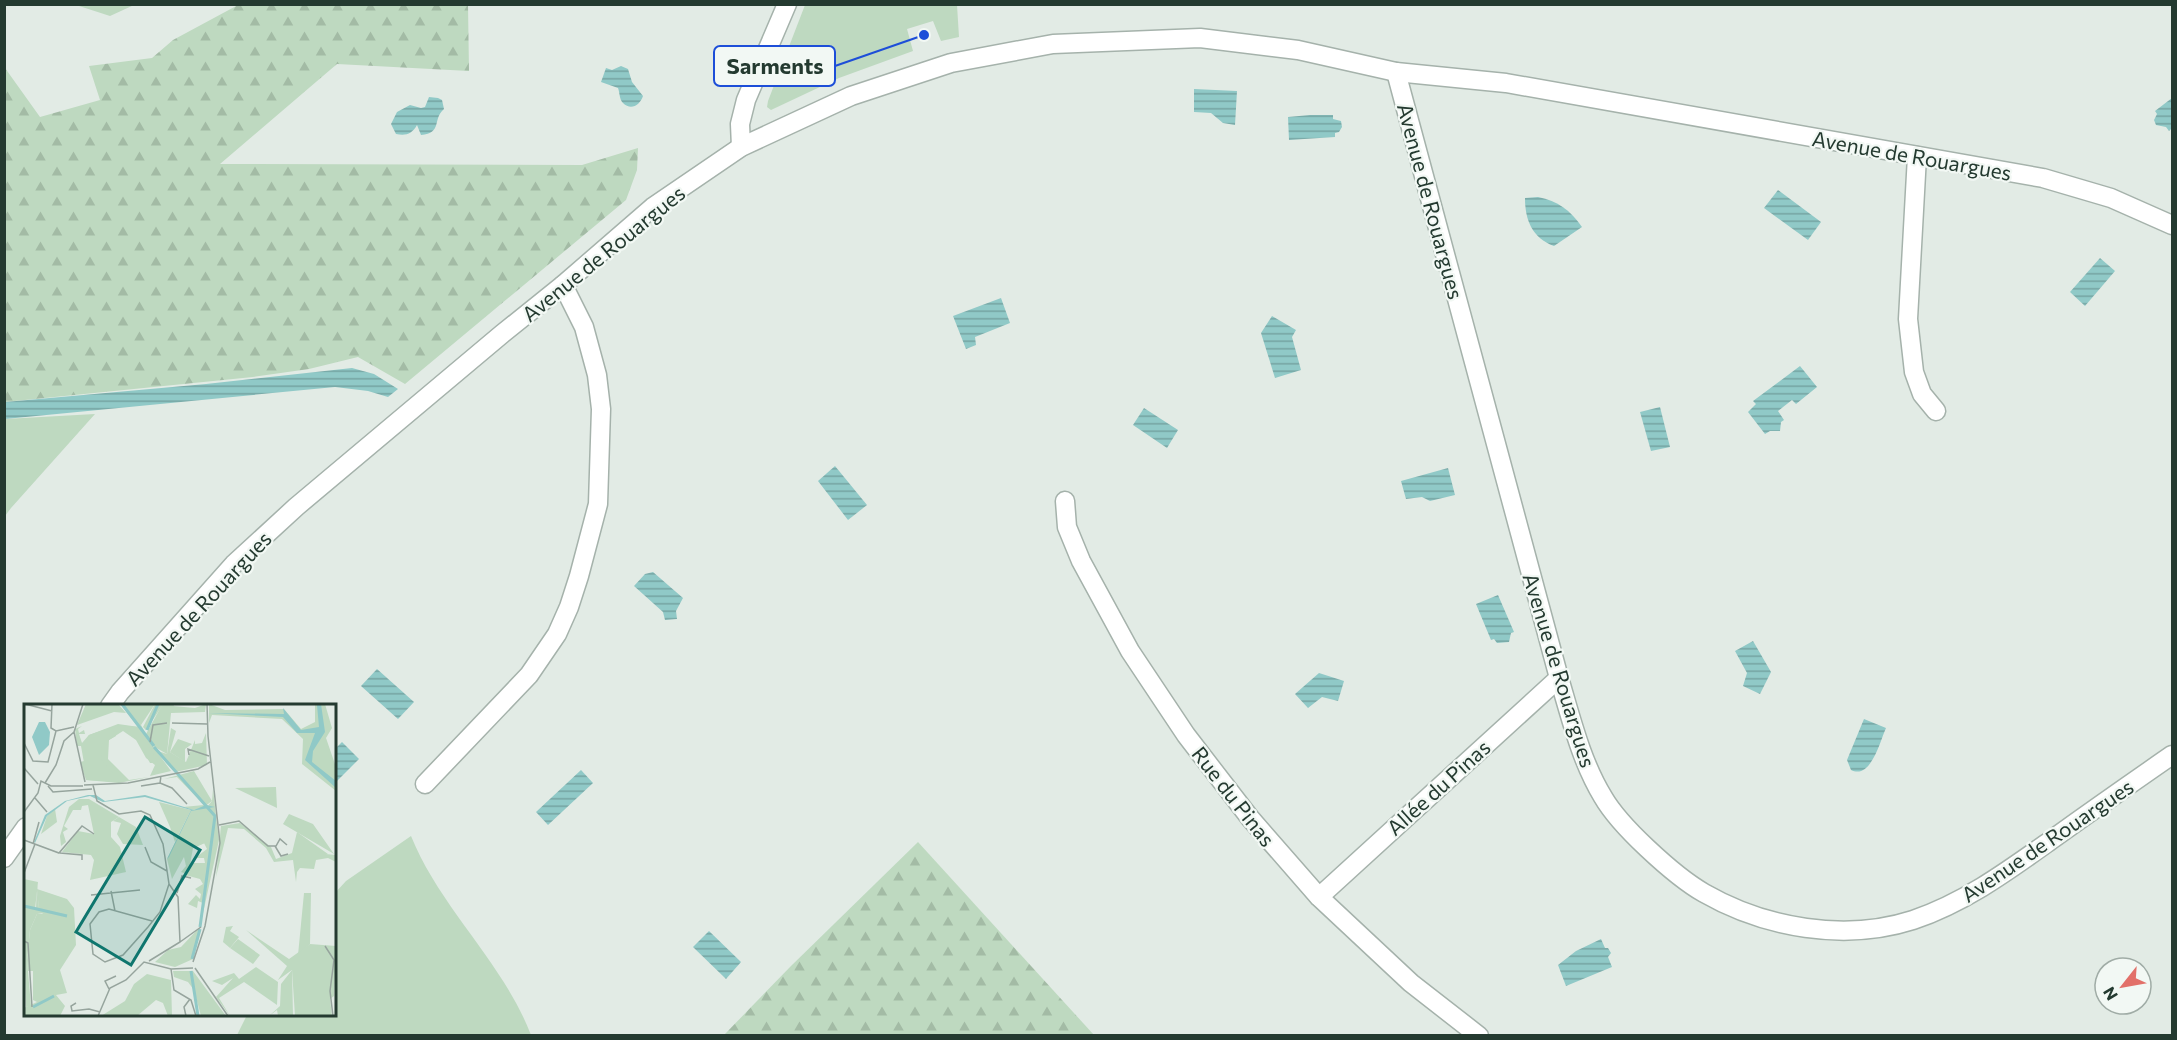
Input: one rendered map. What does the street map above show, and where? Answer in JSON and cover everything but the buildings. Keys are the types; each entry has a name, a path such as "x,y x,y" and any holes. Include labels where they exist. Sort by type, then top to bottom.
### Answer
{"street":[{"path":"741,147 740,124 746,100 787,4"},
{"name":"Avenue de Rouargues","path":"111,704 234,564 296,507 563,285 653,207 741,147 851,96 951,63 1053,44 1200,38 1298,50 1396,72 1506,83 2043,178 2112,198 2172,225"},
{"name":"Avenue de Rouargues","path":"1396,72 1559,678 1588,770 1603,798 1631,833 1682,878 1702,892 1724,903 1748,913 1786,923 1825,930 1857,931 1891,926 1915,919 1988,884 2172,755"},
{"path":"1917,156 1908,319 1914,372 1922,394 1936,411"},
{"path":"425,784 529,675 557,634 570,607 579,576 598,504 601,408 597,375 584,327 563,285"},
{"name":"Rue du Pinas","path":"1065,501 1067,527 1081,561 1130,651 1186,735 1229,791 1319,897 1412,983 1479,1035"},
{"name":"Allée du Pinas","path":"1319,897 1559,678"},
{"path":"4,858 24,830"}],"green space":[{"path":"134,4 110,16 76,5"},
{"path":"238,5 468,5 469,71 337,64 220,164 582,165 638,148 637,170 626,200 405,384 358,357 309,369 253,377 5,402 5,68 40,117 100,100 89,66 152,58 173,40"},
{"path":"805,5 957,5 959,37 941,41 933,21 907,29 913,51 839,78 771,110 767,107 768,101"},
{"path":"95,414 11,508 5,516 5,419"},
{"path":"411,836 438,887 505,983 531,1035 237,1035 246,1016 336,1016 336,892 346,881"},
{"path":"918,842 1094,1035 724,1035 791,966"}],"water":[{"path":"621,66 628,69 632,82 643,96 640,102 632,107 623,103 618,88 601,82 606,68 612,70"},
{"path":"1194,89 1237,91 1235,125 1223,123 1211,113 1194,112"},
{"path":"429,97 442,100 444,109 438,117 435,129 428,134 421,135 417,125 408,134 396,134 391,124 397,112 410,105 425,107"},
{"path":"2172,98 2172,128 2169,131 2166,127 2156,125 2154,120 2157,114 2155,111"},
{"path":"1333,115 1333,119 1341,121 1342,127 1339,132 1335,133 1335,137 1289,140 1288,117"},
{"path":"1778,190 1821,222 1808,240 1764,208"},
{"path":"1538,197 1563,207 1582,227 1554,246 1546,243 1535,233 1526,214 1525,198"},
{"path":"2100,258 2115,271 2085,306 2070,292"},
{"path":"1001,298 1010,323 975,337 976,345 966,349 953,316"},
{"path":"1272,316 1296,330 1292,337 1301,370 1275,378 1261,333"},
{"path":"1800,366 1817,387 1796,404 1792,400 1778,411 1784,420 1781,422 1780,431 1770,431 1765,434 1748,412 1756,404 1753,401"},
{"path":"352,368 374,374 398,389 388,397 368,391 335,387 5,419 5,402"},
{"path":"1660,407 1670,447 1651,451 1640,412"},
{"path":"1144,408 1178,430 1167,448 1133,425"},
{"path":"835,466 867,505 848,520 818,481"},
{"path":"1448,468 1455,495 1430,501 1422,497 1406,499 1401,481"},
{"path":"653,572 683,598 676,611 677,619 665,620 663,612 634,586 645,574"},
{"path":"1498,595 1514,632 1511,633 1509,642 1497,643 1494,639 1491,640 1476,604"},
{"path":"1753,641 1771,672 1760,694 1743,686 1747,673 1735,651"},
{"path":"377,669 414,702 398,719 361,686"},
{"path":"1319,673 1344,681 1338,701 1322,697 1308,708 1295,694"},
{"path":"1864,719 1886,728 1874,758 1869,765 1858,772 1851,770 1847,760"},
{"path":"342,742 359,759 336,782 336,748"},
{"path":"581,770 593,783 548,825 536,812"},
{"path":"709,931 741,962 726,979 693,947"},
{"path":"1601,939 1605,948 1608,948 1611,953 1608,957 1612,967 1566,986 1558,965 1576,951"}],"place":[{"name":"Sarments","path":"924,35"}]}
